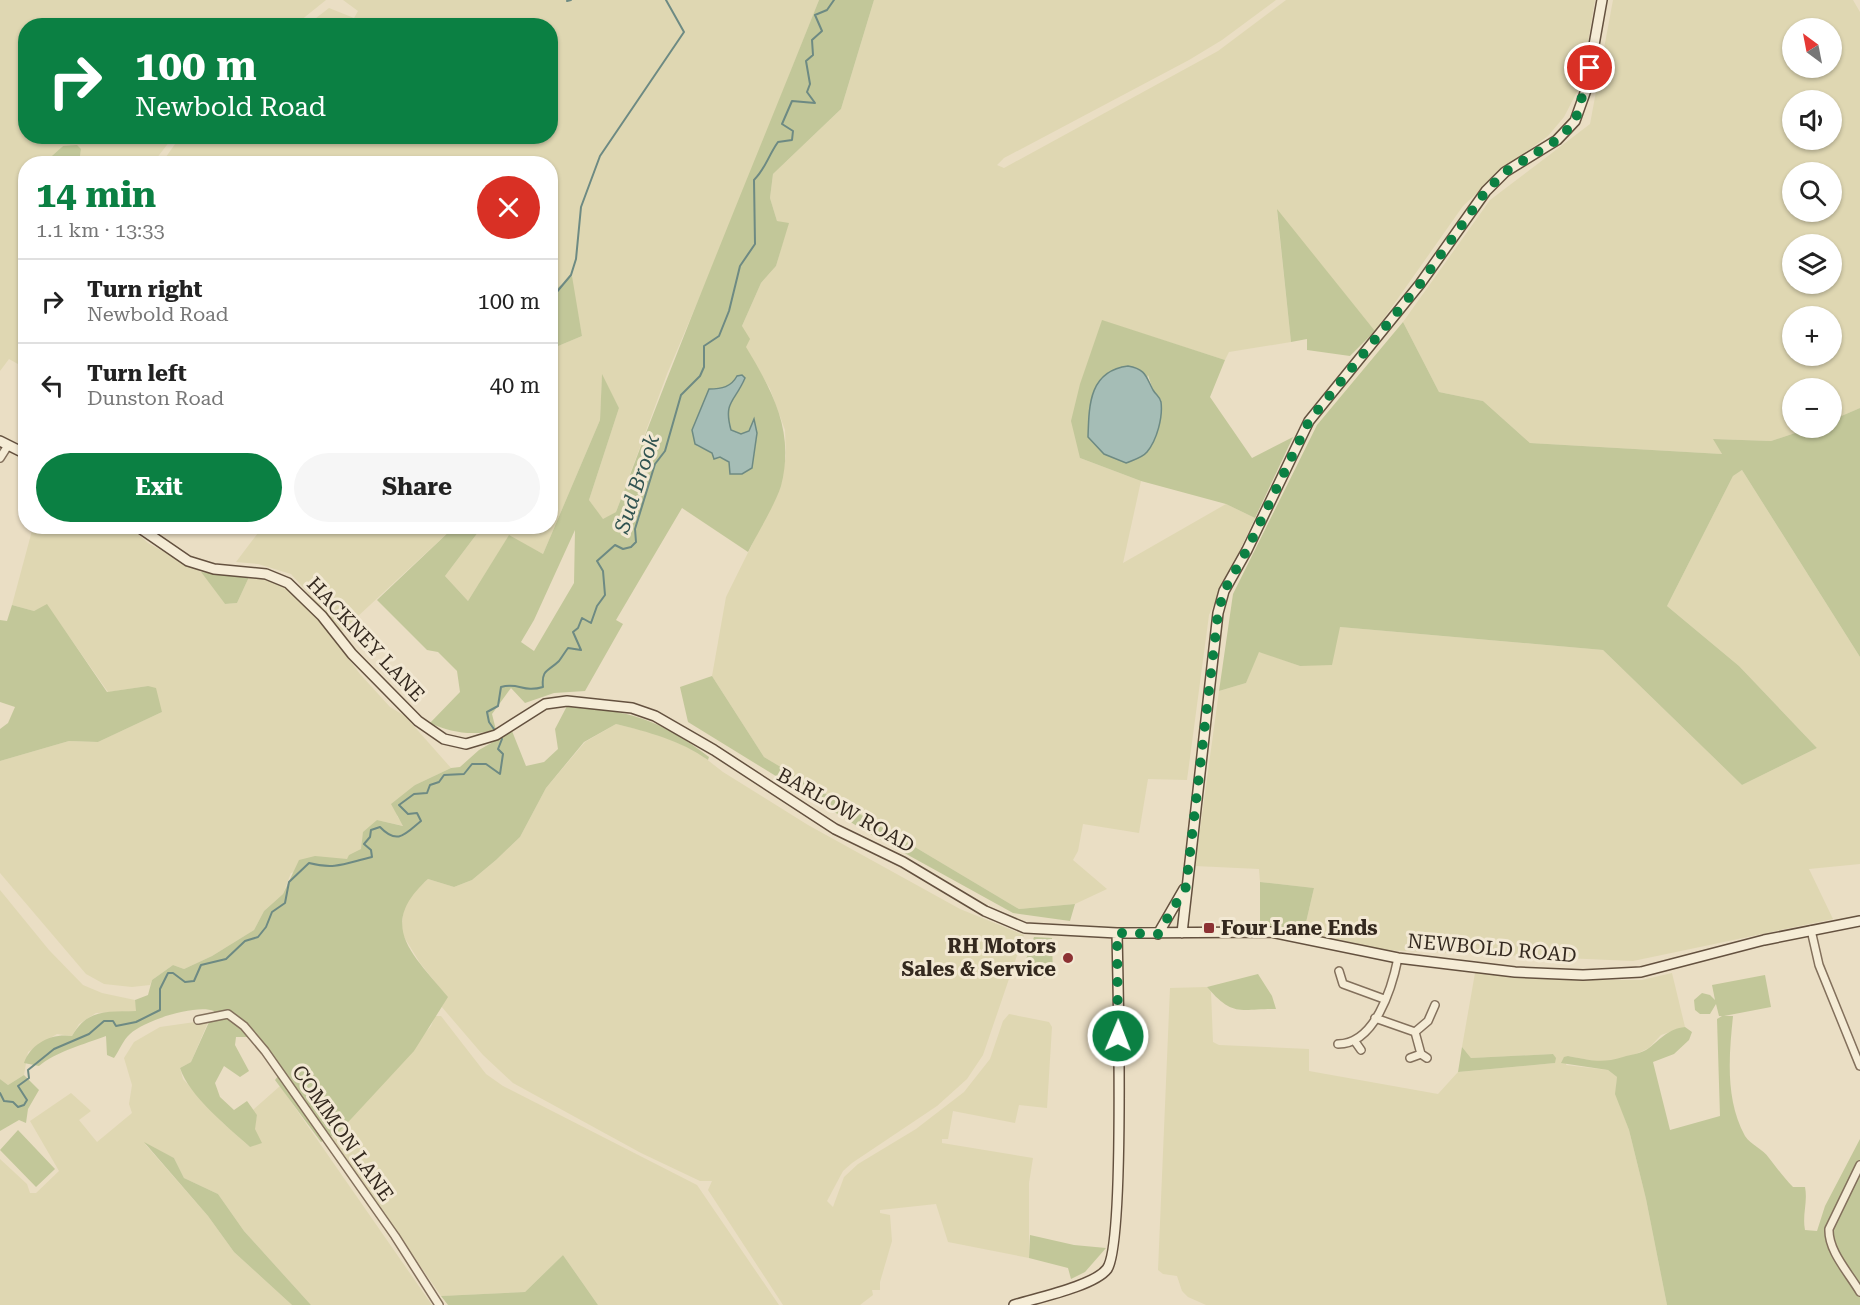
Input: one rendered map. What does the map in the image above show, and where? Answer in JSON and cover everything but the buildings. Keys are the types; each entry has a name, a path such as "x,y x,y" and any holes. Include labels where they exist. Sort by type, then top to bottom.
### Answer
{"main road":[{"path":"1182,933 1218,613 1224,591 1247,550 1309,421 1420,284 1486,191 1505,172 1557,140 1575,122 1586,90 1602,0"},
{"path":"3,444 18,451"},
{"name":"HACKNEY LANE","path":"149,534 189,561 214,569 266,574 288,583 402,705 418,721 444,739 465,744 496,735 530,712"},
{"name":"BARLOW ROAD","path":"530,712 545,704 567,700 608,703 655,716 714,750 836,829 903,862 1007,922 1025,928 1117,933"},
{"path":"1158,934 1186,887"},
{"name":"NEWBOLD ROAD","path":"1117,933 1272,933 1398,958 1515,972 1583,975 1641,972 1811,930 1860,921"},
{"path":"1014,1305 1088,1281 1106,1271 1109,1265 1114,1244 1117,1199 1117,933"}],"street":[{"path":"0,458 3,444"},
{"path":"1811,930 1820,965 1860,1066"},
{"path":"1338,1044 1354,1040 1364,1034 1384,999 1394,976 1398,958"},
{"path":"1339,971 1343,984"},
{"path":"1343,984 1384,999"},
{"path":"1336,989 1343,984"},
{"path":"1415,1032 1428,1021 1437,1004 1428,999"},
{"name":"COMMON LANE","path":"198,1020 228,1014 244,1026 265,1051 395,1236 439,1305"},
{"path":"1375,1018 1415,1032"},
{"path":"1410,1058 1424,1056 1415,1032"},
{"path":"1354,1040 1361,1050"},
{"path":"1860,1165 1830,1229 1829,1236 1837,1255 1860,1292"}],"shaded area":[{"path":"0,0 326,0 304,18 18,18 18,144 168,144 158,156 80,156 81,149 63,146 52,156 18,156 18,364 9,359 0,371"},
{"path":"343,0 819,0 728,230 667,374 616,512 603,520 589,500 619,408 602,376 600,420 558,519 558,346 582,336 571,277 558,287 558,156 167,156 175,144 558,144 558,18 354,18 358,11"},
{"path":"874,0 1276,0 1222,40 1189,60 1004,158 997,165 1004,168 1218,51 1286,0 1595,0 1581,84 1564,117 1548,136 1503,169 1463,206 1375,331 1277,211 1291,342 1229,352 1225,360 1103,321 1080,458 1141,481 1123,563 1226,504 1255,518 1209,615 1187,780 1148,779 1139,833 1083,824 1078,851 1073,860 1107,889 1075,904 1019,909 764,757 712,676 726,597 780,488 786,456 785,430 770,389 745,347 742,326 761,283 776,266 788,224 777,221 770,198 773,174 841,109"},
{"path":"1613,0 1853,0 1860,12 1860,408 1842,416 1842,378 1782,378 1782,437 1771,441 1714,439 1722,454 1530,443 1483,401 1439,392 1403,322 1490,200 1590,124"},
{"path":"329,8 354,18 316,18"},
{"path":"1742,470 1860,657 1860,864 1809,869 1833,919 1633,961 1383,950 1304,931 1314,888 1260,882 1259,869 1195,866 1219,691 1246,683 1258,651 1300,666 1340,627 1603,650 1742,785 1817,748 1739,666 1667,606 1733,476"},
{"path":"31,534 138,534 148,543 201,572 225,604 237,603 249,577 275,582 291,591 320,621 360,674 390,707 405,716 451,768 415,785 397,816 404,826 377,820 361,850 347,859 291,873 283,894 264,911 254,930 212,956 184,969 173,965 152,980 150,985 132,987 104,984 86,974 0,873 0,761 69,741 98,742 162,712 148,686 108,692 47,605 34,611 12,605"},
{"path":"257,534 446,534 342,631 291,574 258,564 236,562"},
{"path":"477,534 552,534 543,554 509,536 468,601 445,576"},
{"path":"616,724 658,734 696,751 723,772 808,825 960,909 1024,935 983,1055 967,1079 937,1106 852,1163 843,1171 827,1201 833,1207 844,1177 858,1164 916,1129 964,1092 990,1059 1003,1021 1009,1014 1049,1022 1052,1027 1047,1108 1019,1105 1015,1123 953,1111 948,1139 942,1139 942,1143 1033,1158 1029,1183 1029,1258 948,1242 936,1204 880,1210 880,1213 890,1215 892,1241 880,1282 880,1290 872,1290 873,1295 860,1305 783,1305 708,1190 712,1181 700,1181 641,1153 513,1083 483,1055 441,1006 447,997 420,963 401,932 404,907 411,894 428,879 454,887 472,880 520,837 546,788 585,742"},
{"path":"0,890 49,950 83,985 102,993 135,1000 137,1011 96,1013 79,1024 72,1036 57,1034 28,1052 24,1075 8,1085 0,1079"},
{"path":"1475,973 1597,980 1642,980 1672,973 1685,1027 1661,1035 1649,1048 1614,1062 1604,1063 1568,1056 1566,1065 1608,1070 1617,1077 1616,1094 1629,1130 1646,1199 1667,1305 1206,1305 1188,1297 1182,1291 1177,1276 1163,1274 1158,1270 1170,988 1207,987 1211,992 1213,1042 1219,1045 1309,1049 1309,1071 1438,1094 1458,1072 1555,1063 1553,1054 1471,1058 1462,1047"},
{"path":"435,1016 441,1016 486,1074 503,1086 697,1185 779,1305 598,1305 563,1255 525,1292 441,1296 330,1136 339,1132 431,1026"},
{"path":"209,1020 191,1062 180,1068 183,1079 223,1123 250,1147 257,1115 253,1110 280,1086 432,1305 311,1305 244,1231 218,1194 184,1178 174,1158 145,1144 208,1216 234,1252 292,1305 0,1305 0,1159 27,1184 30,1193 36,1193 59,1171 30,1121 71,1093 91,1111 79,1120 97,1142 132,1113 129,1104 132,1085 124,1058 134,1042 160,1027"}],"green space":[{"path":"819,0 874,0 841,109 773,174 770,198 777,221 789,223 776,266 761,283 742,326 750,339 746,347 765,380 779,413 783,430 785,466 778,494 748,552 682,508 616,620 623,624 585,691 554,693 525,703 511,688 492,714 496,730 488,732 463,732 430,723 460,692 457,671 438,652 427,650 377,600 447,534 477,534 445,576 468,601 509,535 543,554 552,534 558,534 558,519 600,420 602,374 619,408 589,500 603,519 616,512 690,320","holes":["742,375 745,379 730,407 729,420 731,430 741,434 749,431 754,421 757,433 752,468 729,462 720,457 714,459 712,453 697,446 692,430 700,410","575,530 574,583 534,651 521,642 534,620"]},
{"path":"77,145 81,149 80,156 52,156 63,146"},
{"path":"1277,209 1375,331 1350,356 1307,350 1307,339 1291,342"},
{"path":"572,276 582,336 558,346 558,287"},
{"path":"1102,320 1225,360 1210,397 1252,458 1293,437 1255,518 1226,504 1141,481 1080,458 1071,421 1080,384","holes":["1148,375 1153,390 1161,400 1126,463"]},
{"path":"1403,322 1439,392 1483,401 1530,443 1722,454 1713,439 1771,441 1782,437 1842,438 1842,416 1860,408 1860,657 1742,470 1733,476 1667,606 1739,666 1817,748 1742,785 1603,650 1340,627 1332,665 1300,666 1259,652 1246,683 1219,691 1233,594 1317,425"},
{"path":"201,572 249,577 237,603 225,604"},
{"path":"47,604 107,692 148,686 156,688 162,712 98,742 69,741 0,761 0,729 8,723 15,707 0,702 0,620 7,621 12,605 34,611"},
{"path":"712,676 764,757 1019,909 1075,904 1070,921 1013,913 870,834 688,722 680,687"},
{"path":"567,706 626,714 658,725 691,744 709,757 708,760 675,742 616,724 584,742 546,788 520,837 472,880 454,887 428,879 412,896 404,911 402,926 405,940 413,953 448,997 414,1051 339,1132 321,1142 275,1080 283,1070 255,1037 236,1037 235,1045 249,1071 240,1077 224,1066 215,1083 220,1097 234,1110 247,1101 257,1115 255,1129 262,1143 250,1147 200,1100 180,1068 191,1062 214,1011 206,1009 171,1015 137,1029 123,1042 114,1058 107,1055 106,1036 62,1052 39,1066 24,1063 37,1045 57,1036 72,1036 85,1020 92,1016 108,1012 136,1011 135,1000 148,995 152,980 173,965 184,969 212,956 254,930 264,911 283,894 299,860 315,856 347,859 349,855 361,849 363,832 377,820 403,826 391,804 415,785 451,768 460,767 479,750 512,731 526,766 544,762 558,749 555,729"},
{"path":"1260,882 1314,888 1304,931 1260,924"},
{"path":"1034,937 1052,938 1053,978 1020,976"},
{"path":"1258,974 1272,996 1276,1009 1244,1010 1230,1007 1207,987"},
{"path":"1765,975 1771,1007 1724,1016 1733,1016 1730,1077 1734,1107 1745,1136 1766,1155 1793,1187 1805,1187 1805,1230 1817,1231 1825,1206 1860,1139 1860,1305 1667,1305 1646,1199 1629,1130 1615,1094 1617,1077 1608,1070 1561,1063 1564,1057 1568,1056 1602,1061 1640,1053 1670,1032 1685,1027 1692,1032 1689,1040 1674,1054 1653,1062 1670,1130 1720,1116 1717,1019 1722,1016 1719,1016 1716,1004 1710,1014 1700,1014 1695,1010 1694,1000 1702,993 1710,995 1715,1000 1712,985"},
{"path":"1462,1047 1471,1058 1553,1054 1556,1058 1555,1063 1458,1072"},
{"path":"24,1075 39,1090 28,1109 26,1123 19,1120 0,1131 0,1079 8,1085"},
{"path":"18,1130 55,1169 36,1187 0,1150"},
{"path":"144,1142 174,1158 184,1178 218,1194 244,1231 311,1305 292,1305 234,1252 208,1216"},
{"path":"1030,1235 1074,1245 1106,1248 1085,1272 1071,1279 1068,1268 1029,1258"},
{"path":"563,1255 598,1305 448,1305 441,1296 525,1292"}],"water":[{"path":"1128,366 1139,369 1145,374 1160,399 1161,414 1151,447 1143,456 1126,463 1104,454 1088,437 1091,402 1098,382 1115,369"},
{"path":"742,375 745,378 729,407 731,430 741,434 749,431 754,419 757,433 752,468 742,474 730,474 729,462 720,457 714,459 712,453 695,444 692,430 709,389 726,387 737,376"}],"waterway":[{"path":"567,1 571,0"},
{"path":"558,290 571,275 576,259 581,207 600,156 684,32 666,0"},
{"name":"Sud Brook","path":"496,732 489,722 487,712 498,706 501,687 531,689 543,687 543,677 546,671 559,661 568,648 581,650 573,632 578,628 582,618 591,623 597,606 605,595 603,571 597,561 615,545 623,549 631,547 636,542 635,529 655,464 665,451 681,395 700,376 704,367 704,346 719,336 729,311 740,266 755,244 754,180 778,142 792,140 793,131 782,124 792,101 815,103 807,92 810,84 806,61 813,55 812,40 822,31 815,15 827,10 834,0"},
{"name":"Sud Brook","path":"0,1093 4,1101 13,1102 18,1107 24,1105 27,1100 18,1086 29,1078 28,1070 54,1049 89,1034 104,1021 113,1021 116,1026 136,1022 160,1010 160,989 168,973 173,973 185,982 194,981 201,965 226,959 245,941 258,937 266,927 272,912 285,903 289,882 309,863 334,866 372,857 371,850 364,844 370,837 371,830 380,827 392,836 402,836 421,821 417,813 408,814 399,805 414,794 427,793 430,785 439,782 444,775 464,774 472,764 486,764 500,774 503,754 498,749 502,739 499,736"}],"place":[{"name":"Four Lane Ends","path":"1209,928"},
{"name":"RH Motors Sales & Service","path":"1068,958"}],"route":[{"path":"1118,1036 1117,933 1158,934 1186,887 1218,613 1224,591 1247,550 1309,421 1420,284 1486,191 1505,172 1557,140 1575,122 1586,90 1590,68"}]}
